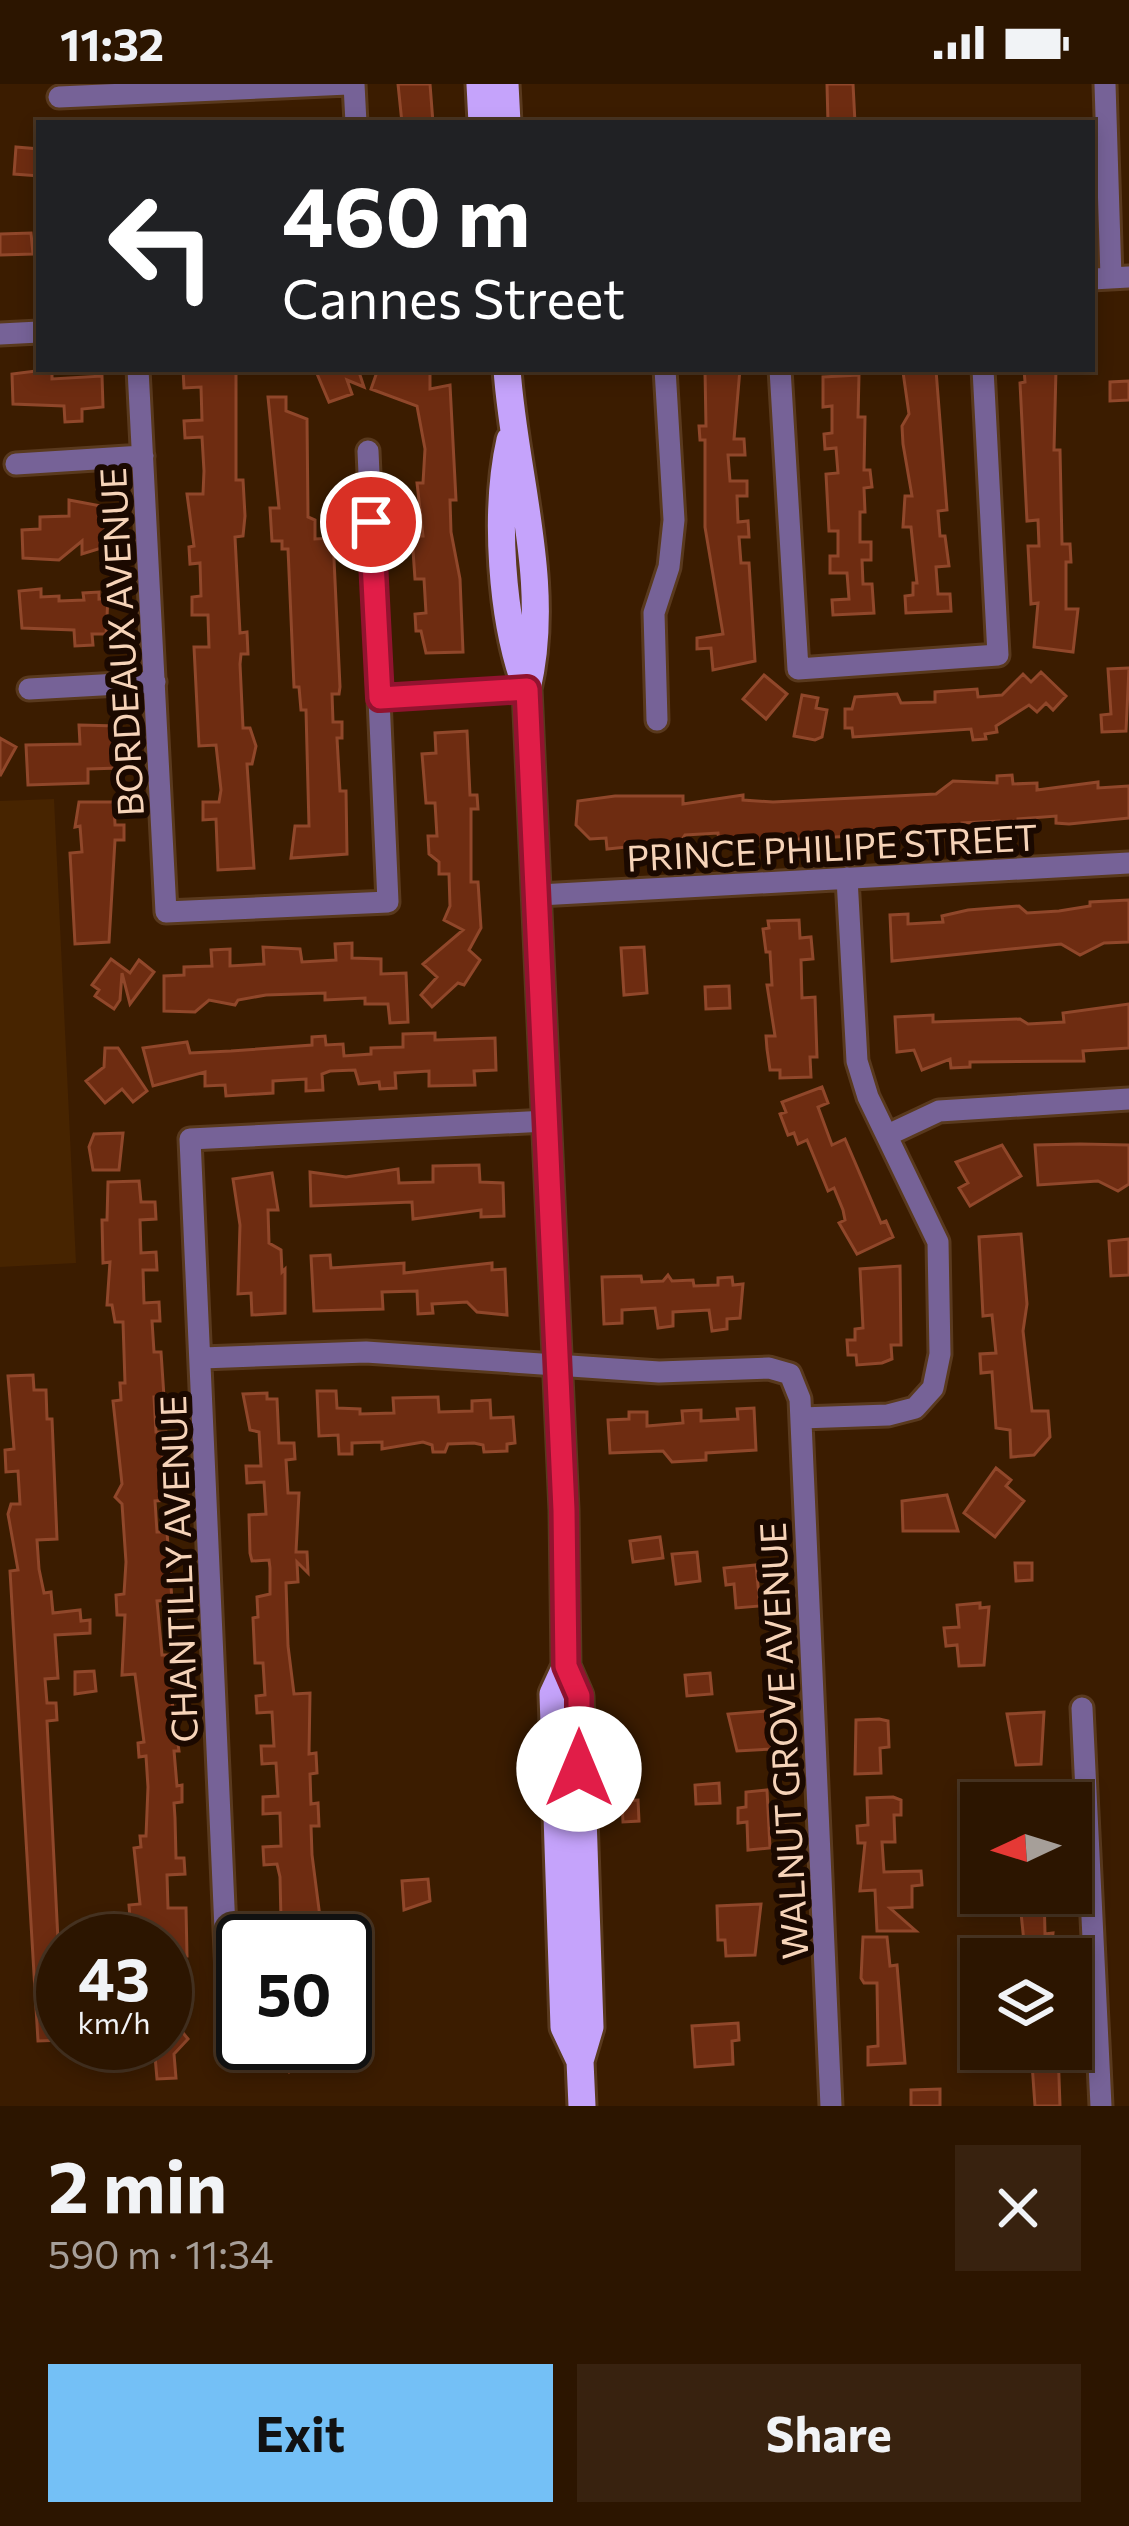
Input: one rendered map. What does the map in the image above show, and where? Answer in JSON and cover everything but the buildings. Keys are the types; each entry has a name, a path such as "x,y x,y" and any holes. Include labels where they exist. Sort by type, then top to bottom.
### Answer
{"main road":[{"path":"480,84 482,120"},
{"path":"505,84 507,120"},
{"path":"507,372 511,435 525,480 537,649 527,689 539,895 566,1666 579,1696 590,2027 580,2061 582,2106"}],"street":[{"path":"59,97 351,84 356,120"},
{"path":"1105,84 1111,278"},
{"path":"0,334 36,332"},
{"name":"BORDEAUX AVENUE","path":"138,372 166,912 388,902 380,698"},
{"path":"657,719 654,613 668,567 674,520 665,372"},
{"path":"780,372 798,669 998,655 983,372"},
{"path":"368,451 380,698 527,689"},
{"path":"16,464 143,456"},
{"path":"29,689 155,682"},
{"name":"PRINCE PHILIPE STREET","path":"539,895 1129,862"},
{"path":"801,1418 888,1415 915,1408 932,1388 940,1354 941,1262 931,1219 868,1097 856,1061 847,878"},
{"path":"890,1134 939,1111 1129,1099"},
{"name":"CHANTILLY AVENUE","path":"225,1914 190,1139 546,1121"},
{"path":"202,1358 366,1352 556,1365"},
{"name":"WALNUT GROVE AVENUE","path":"556,1365 658,1372 769,1368 790,1374 801,1418 831,2106"},
{"path":"1082,1708 1101,2106"}],"shaded area":[{"path":"54,799 76,1263 0,1267 0,801"}],"route":[{"path":"371,522 380,698 527,689 564,1510 566,1666 579,1696 579,1769"}]}
